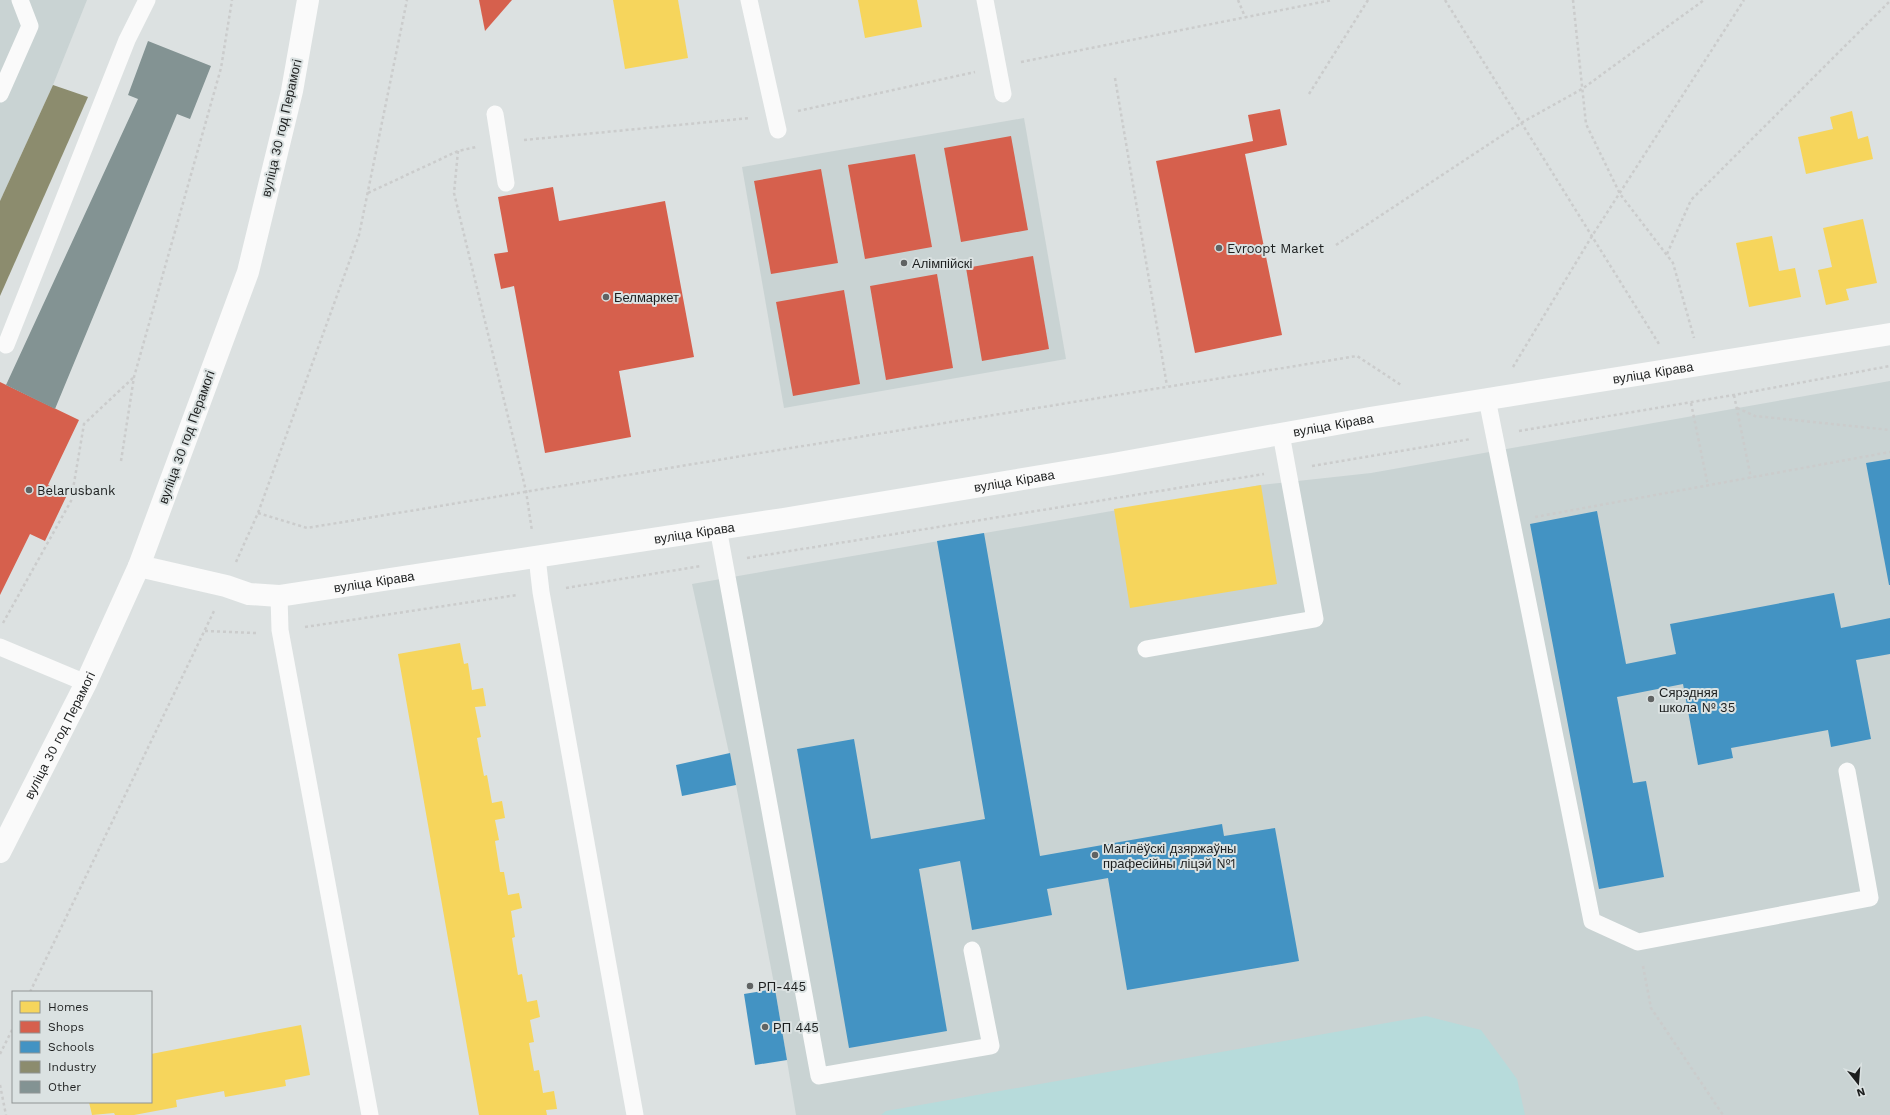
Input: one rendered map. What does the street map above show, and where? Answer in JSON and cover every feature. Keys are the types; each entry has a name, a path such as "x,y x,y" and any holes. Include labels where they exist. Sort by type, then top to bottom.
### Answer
{"street":[{"name":"вуліца 30 год Перамогі","path":"0,852 86,683 139,566 248,272 292,91 308,0"},
{"name":"вуліца Кірава","path":"139,566 226,586 248,594 279,596 537,557 1106,465 1370,418 1890,334"}],"lane":[{"path":"0,94 30,26 20,0"},
{"path":"6,345 128,40 147,0"},
{"path":"749,0 777,123"},
{"path":"985,0 1003,94"},
{"path":"494,114 506,183"},
{"path":"1487,400 1592,920 1638,942 1870,898 1847,771"},
{"path":"1146,649 1315,619 1281,434"},
{"path":"718,528 819,1076 991,1046 972,950"},
{"path":"537,557 541,592 635,1115"},
{"path":"279,596 280,630 370,1115"},
{"path":"0,647 86,683"}],"path":[{"path":"121,461 134,377 221,68 232,0"},
{"path":"30,991 205,631 258,513 359,235 408,0"},
{"path":"1238,0 1245,17"},
{"path":"368,193 458,151 498,142 777,123 997,67 1332,0"},
{"path":"1309,94 1368,0"},
{"path":"1445,0 1660,346"},
{"path":"1573,0 1586,124 1620,194 1673,263 1695,340"},
{"path":"1336,245 1521,123 1582,89 1704,0"},
{"path":"1487,400 1511,370 1592,236 1744,0"},
{"path":"1667,254 1691,200 1890,1"},
{"path":"1115,78 1167,386"},
{"path":"458,151 454,193 526,492 537,557"},
{"path":"258,513 307,528 1357,356 1403,386"},
{"path":"205,631 258,633 541,592 1691,403 1890,366"},
{"path":"0,628 71,501 84,424 134,377"},
{"path":"1734,395 1738,408 1751,478"},
{"path":"1691,403 1708,486"},
{"path":"1738,408 1755,416 1890,430"},
{"path":"1511,522 1890,452"},
{"path":"1638,942 1651,1008 1723,1115"},
{"path":"0,1054 12,1030"},
{"path":"0,1084 6,1115"}],"shaded area":[{"path":"0,0 87,0 53,85 0,201"},
{"name":"Алімпійскі","path":"1024,118 1066,359 784,408 742,167"},
{"path":"1890,381 1890,1115 796,1115 775,989 736,785 692,584 1261,485 1371,473"},
{"path":"1426,1016 1481,1030 1517,1079 1525,1115 881,1115 886,1111"}],"building: Homes":[{"path":"613,0 678,0 688,58 625,69"},
{"path":"858,0 917,0 922,27 865,38"},
{"path":"1852,111 1858,139 1868,136 1873,159 1806,174 1798,137 1833,129 1830,117"},
{"path":"1863,219 1877,283 1846,289 1849,300 1826,305 1818,270 1832,267 1823,228"},
{"path":"1772,236 1779,271 1795,268 1801,297 1749,307 1736,243"},
{"path":"1261,485 1277,584 1130,608 1114,509"},
{"path":"460,643 464,664 468,663 472,690 483,688 486,706 475,707 481,737 477,738 484,776 487,775 492,803 502,801 505,818 495,820 499,840 495,841 500,872 504,872 508,895 519,893 522,908 511,911 515,937 512,938 518,975 522,974 527,1002 537,1000 540,1017 530,1020 534,1042 529,1043 534,1071 539,1070 543,1093 554,1091 557,1109 546,1110 547,1115 479,1115 398,654"},
{"path":"301,1025 310,1075 285,1080 286,1086 225,1097 224,1091 176,1100 177,1107 134,1115 115,1115 114,1113 92,1115 89,1103 152,1103 152,1054"}],"building: Shops":[{"path":"479,0 512,0 485,31"},
{"name":"Evroopt Market","path":"1280,109 1287,145 1245,154 1282,335 1195,353 1156,161 1253,141 1248,115"},
{"path":"1011,136 1028,230 961,242 944,148"},
{"path":"915,154 932,247 865,259 848,165"},
{"path":"821,169 838,263 771,274 754,181"},
{"path":"553,187 559,221 665,201 694,357 619,371 631,437 545,453 514,286 501,289 494,254 508,252 498,197"},
{"path":"1033,256 1049,349 982,361 966,268"},
{"path":"937,274 953,368 886,380 870,286"},
{"path":"844,290 860,384 793,396 776,302"},
{"name":"Belarusbank","path":"0,382 79,420 48,485 67,495 45,541 30,534 0,595"}],"building: Schools":[{"path":"1890,459 1890,585 1889,585 1866,463"},
{"path":"1597,511 1626,664 1676,654 1670,624 1834,593 1841,628 1890,618 1890,654 1856,660 1871,739 1831,747 1828,730 1731,748 1733,758 1698,765 1683,684 1617,697 1633,783 1646,781 1664,877 1599,889 1530,524"},
{"path":"984,533 1040,856 1222,824 1224,836 1275,828 1299,961 1127,990 1108,878 1047,889 1052,915 972,930 960,861 919,869 947,1031 849,1048 797,749 854,739 871,839 985,819 937,541"},
{"path":"730,753 736,785 682,796 676,765"},
{"name":"РП 445","path":"775,989 787,1060 755,1065 744,994"}],"building: Industry":[{"path":"53,85 88,97 0,296 0,201"}],"building: Other":[{"path":"148,41 211,66 190,119 177,114 55,409 6,385 138,99 128,95"}],"place":[{"name":"Evroopt Market","path":"1219,248"},
{"name":"Алімпійскі","path":"904,263"},
{"name":"Белмаркет","path":"606,297"},
{"name":"Belarusbank","path":"29,490"},
{"name":"Сярэдняя школа № 35","path":"1651,699"},
{"name":"Магілёўскі дзяржаўны прафесійны ліцэй №1","path":"1095,855"},
{"name":"РП-445","path":"750,986"},
{"name":"РП 445","path":"765,1027"}]}
